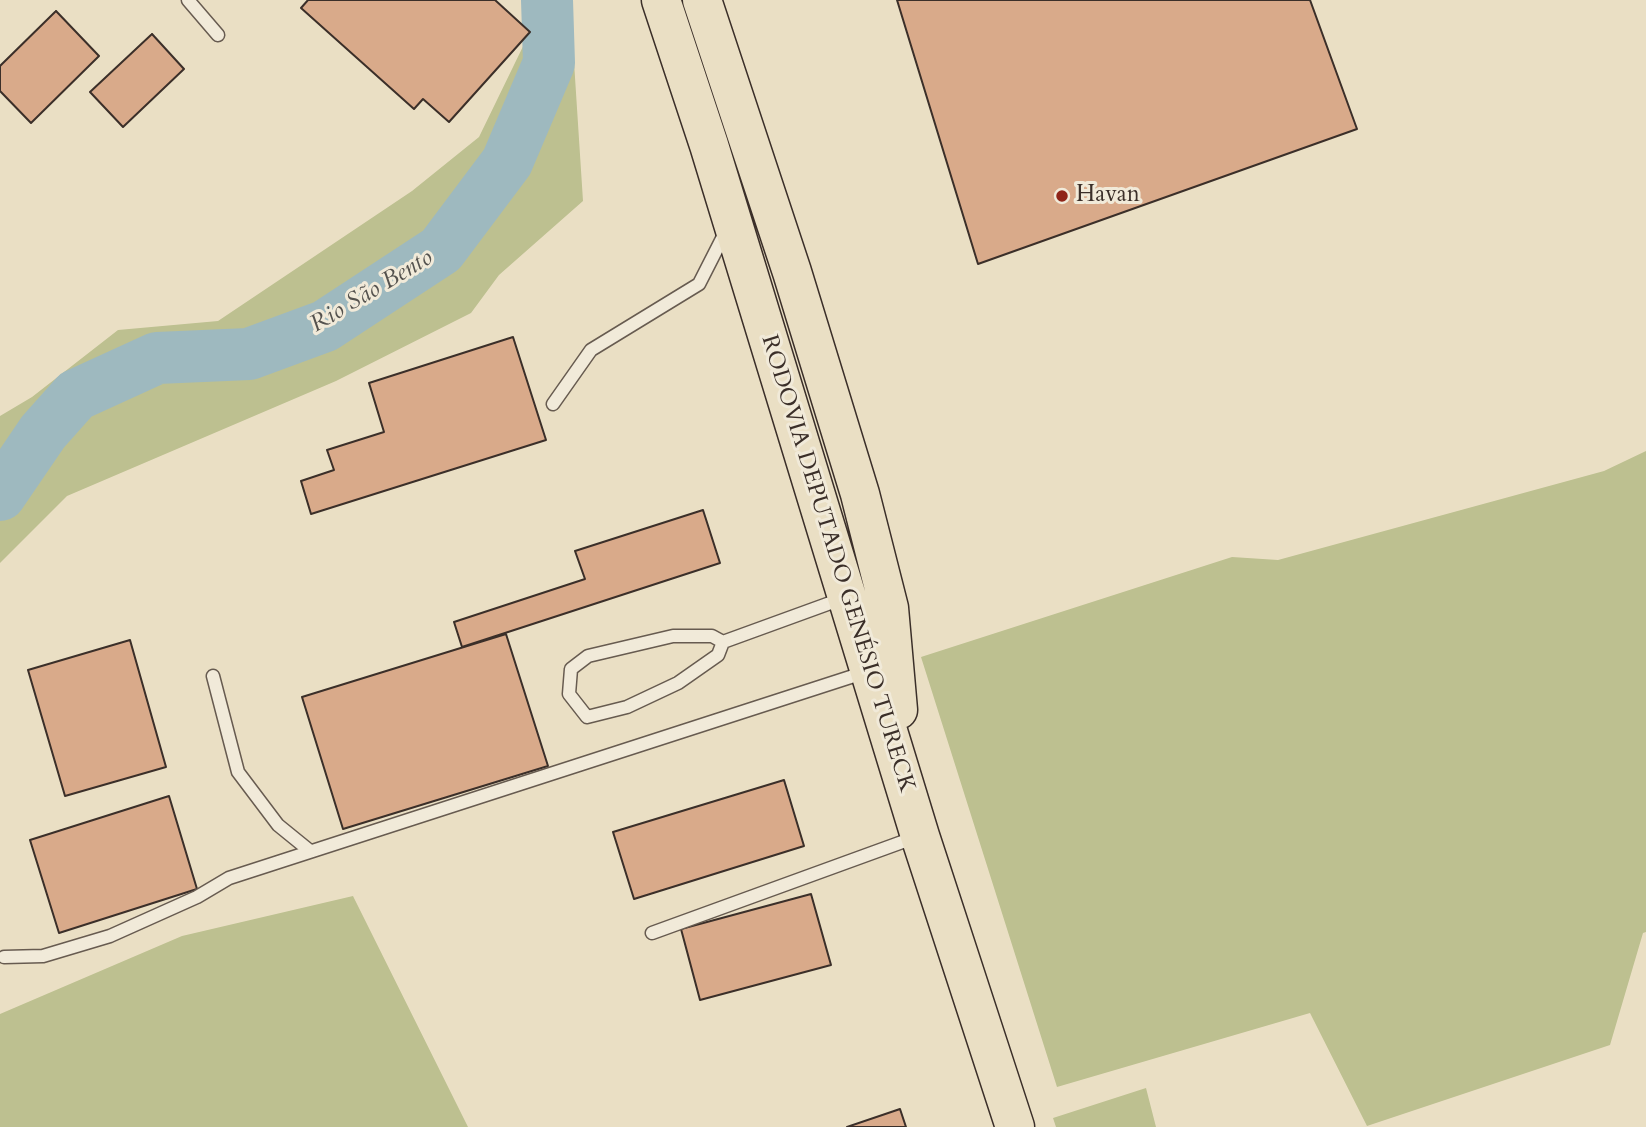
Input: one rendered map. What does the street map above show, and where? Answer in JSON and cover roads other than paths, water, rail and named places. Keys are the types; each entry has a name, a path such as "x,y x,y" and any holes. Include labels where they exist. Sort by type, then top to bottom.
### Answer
{"main road":[{"path":"702,0 792,272 863,506 889,608 906,789"},
{"name":"RODOVIA DEPUTADO GENÉSIO TURECK","path":"663,9 732,219 920,836 1015,1127"}],"lane":[{"path":"188,0 218,35"},
{"path":"553,404 591,350 699,284 732,219"},
{"path":"723,642 712,636 673,636 588,656 571,669 569,694 587,717 627,708 678,683 718,654 723,642 847,597"},
{"path":"4,957 43,956 110,936 197,897 229,877 870,671"},
{"path":"213,676 238,772 278,825 310,851"},
{"path":"652,933 920,836"}],"waterway":[{"name":"Rio São Bento","path":"0,495 43,432 76,395 157,358 249,354 325,326 441,250 507,162 549,63 547,0"}],"place":[{"name":"Havan","path":"1062,196"}]}
